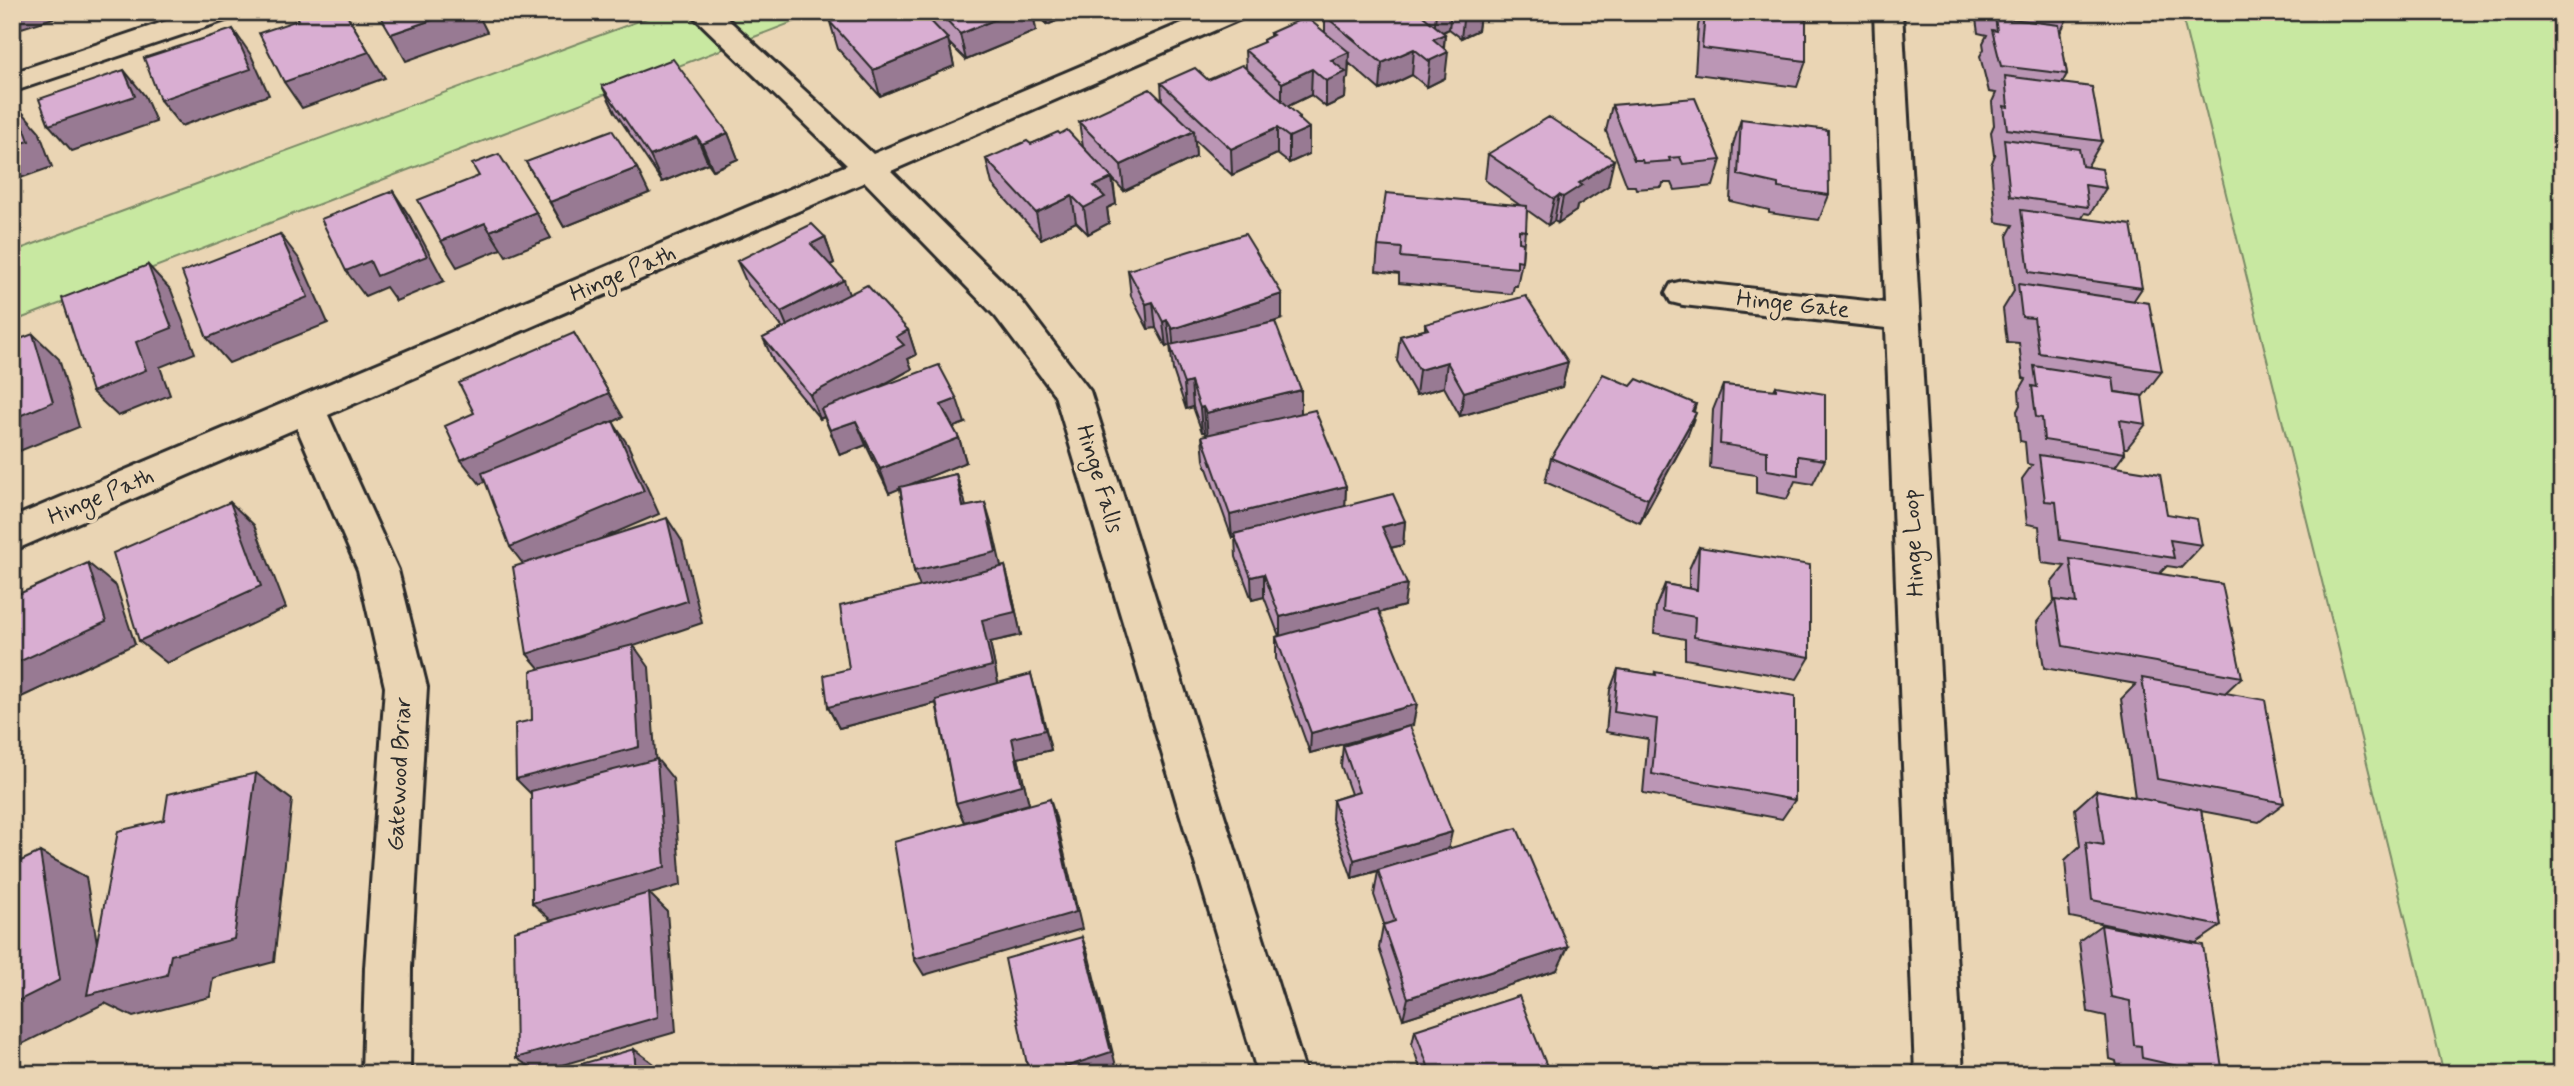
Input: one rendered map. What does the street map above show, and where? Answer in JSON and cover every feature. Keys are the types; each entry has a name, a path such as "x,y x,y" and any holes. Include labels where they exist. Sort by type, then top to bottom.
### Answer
{"street":[{"name":"Hinge Falls","path":"703,12 869,168 1008,308 1072,391 1282,1074"},
{"name":"Hinge Path","path":"12,535 1233,12"},
{"name":"Hinge Loop","path":"1888,12 1939,1074"},
{"path":"12,83 206,15"},
{"name":"Hinge Gate","path":"1683,293 1903,317"},
{"name":"Gatewood Briar","path":"307,409 378,570 406,687 388,968 385,1074"}],"green space":[{"path":"663,12 819,12 12,322 12,252"},
{"path":"2181,12 2562,12 2562,1074 2444,1074"}],"building":[{"path":"294,12 345,12 369,52 284,82 259,33 298,20"},
{"path":"378,12 455,12 391,34"},
{"path":"856,12 922,12 948,39 873,70 830,22"},
{"path":"939,12 1013,12 960,34"},
{"path":"1333,12 1418,12 1445,34 1433,39 1448,52 1429,61 1414,49 1382,63 1325,16"},
{"path":"1705,12 1806,12 1806,61 1702,48"},
{"path":"2031,12 2068,12 2068,17"},
{"path":"1306,17 1349,52 1331,60 1346,72 1326,81 1312,69 1282,83 1245,50 1264,42 1263,40 1273,35 1270,33"},
{"path":"1995,17 2059,25 2067,74 2001,66 1992,30 1997,31"},
{"path":"233,29 251,69 160,100 144,58"},
{"path":"673,59 728,133 702,144 697,137 650,156 602,86"},
{"path":"1242,65 1309,128 1289,137 1277,128 1231,149 1161,83 1195,68 1208,80"},
{"path":"124,70 135,96 49,125 39,99"},
{"path":"2005,76 2092,87 2102,141 2007,129 2004,106 2008,107"},
{"path":"1150,89 1194,131 1121,165 1079,122"},
{"path":"1695,98 1721,160 1683,164 1680,157 1669,158 1670,161 1643,163 1642,160 1634,160 1612,105"},
{"path":"16,105 29,141 12,146 12,106"},
{"path":"1549,117 1614,160 1579,183 1582,185 1563,197 1559,195 1554,199 1488,154"},
{"path":"1741,119 1828,130 1829,195 1778,188 1778,184 1738,175"},
{"path":"612,130 637,168 550,202 526,162"},
{"path":"1067,130 1112,178 1094,186 1105,197 1084,208 1072,196 1036,213 986,159 1027,141 1031,144"},
{"path":"2004,139 2079,149 2082,166 2102,169 2106,188 2085,185 2088,207 2010,196"},
{"path":"499,154 536,212 490,231 485,223 441,241 418,200 479,176 472,164"},
{"path":"393,191 427,256 377,276 370,261 346,271 321,219"},
{"path":"1386,193 1527,206 1526,231 1519,230 1519,242 1523,243 1522,261 1517,260 1517,268 1401,257 1402,248 1378,246"},
{"path":"2021,210 2131,225 2142,288 2029,272"},
{"path":"812,224 825,237 811,244 844,280 781,312 737,261"},
{"path":"280,234 308,297 207,338 182,272"},
{"path":"1245,234 1282,294 1172,329 1167,320 1163,322 1153,302 1146,304 1128,270"},
{"path":"148,265 172,328 136,342 146,370 92,392 62,298"},
{"path":"2018,284 2149,303 2162,371 2039,353 2034,318 2022,317"},
{"path":"867,285 908,330 896,337 904,345 810,395 763,338"},
{"path":"1526,296 1568,362 1464,392 1447,362 1419,370 1400,336 1428,329 1425,324"},
{"path":"1275,322 1301,390 1206,413 1203,407 1200,408 1191,382 1184,384 1170,345"},
{"path":"574,333 609,393 461,460 445,426 474,413 459,383"},
{"path":"33,334 53,402 12,419 12,342"},
{"path":"939,365 957,399 941,405 959,438 880,469 856,421 830,430 821,409"},
{"path":"2034,366 2113,378 2115,392 2142,396 2146,424 2120,420 2125,453 2044,440 2042,418 2036,417 2032,386 2037,387"},
{"path":"1603,374 1631,386 1637,379 1696,404 1692,411 1696,413 1648,499 1551,458"},
{"path":"1723,385 1776,390 1776,386 1825,394 1825,460 1798,456 1798,475 1767,470 1767,451 1720,444"},
{"path":"1315,410 1346,486 1230,515 1202,436"},
{"path":"613,421 644,491 510,547 482,473"},
{"path":"2039,455 2160,474 2167,514 2197,519 2202,545 2170,540 2174,558 2060,540 2056,502 2045,501"},
{"path":"956,474 963,507 985,503 996,552 914,571 900,487"},
{"path":"1393,494 1405,521 1382,527 1407,584 1280,617 1264,574 1251,577 1234,534"},
{"path":"230,502 261,586 139,641 113,553"},
{"path":"667,518 687,601 527,654 513,567"},
{"path":"1699,547 1810,565 1810,657 1694,637 1695,617 1663,611 1665,584 1697,590"},
{"path":"2070,559 2222,584 2242,677 2063,646 2055,600 2076,603"},
{"path":"88,563 106,622 12,665 12,597"},
{"path":"1005,566 1015,612 982,620 992,666 828,707 824,675 849,669 840,606"},
{"path":"1378,609 1417,704 1311,733 1276,637"},
{"path":"633,645 639,747 516,779 515,724 532,720 531,671"},
{"path":"1618,669 1656,675 1655,672 1795,696 1795,800 1652,774 1657,719 1614,712"},
{"path":"1031,674 1045,730 1012,738 1022,785 956,803 936,700"},
{"path":"2142,678 2265,700 2284,803 2157,779"},
{"path":"1410,726 1452,832 1354,860 1333,800 1359,792 1343,746"},
{"path":"657,759 665,867 532,903 531,791"},
{"path":"256,773 234,939 171,955 167,975 87,995 118,831 164,820 168,794"},
{"path":"2096,790 2201,810 2221,926 2092,900 2086,842 2104,845"},
{"path":"1050,799 1076,912 914,959 894,842"},
{"path":"1517,828 1568,947 1408,998 1383,925 1395,921 1378,870"},
{"path":"40,852 60,980 12,1004 12,865"},
{"path":"649,893 658,1017 516,1058 514,931"},
{"path":"2101,925 2203,945 2223,1074 2142,1058 2141,1046 2134,1045 2130,1001 2111,997"},
{"path":"1082,937 1111,1052 1044,1074 1029,1074 1005,959"},
{"path":"1519,996 1550,1074 1431,1074 1415,1030"},
{"path":"634,1049 636,1074 546,1074"}]}
